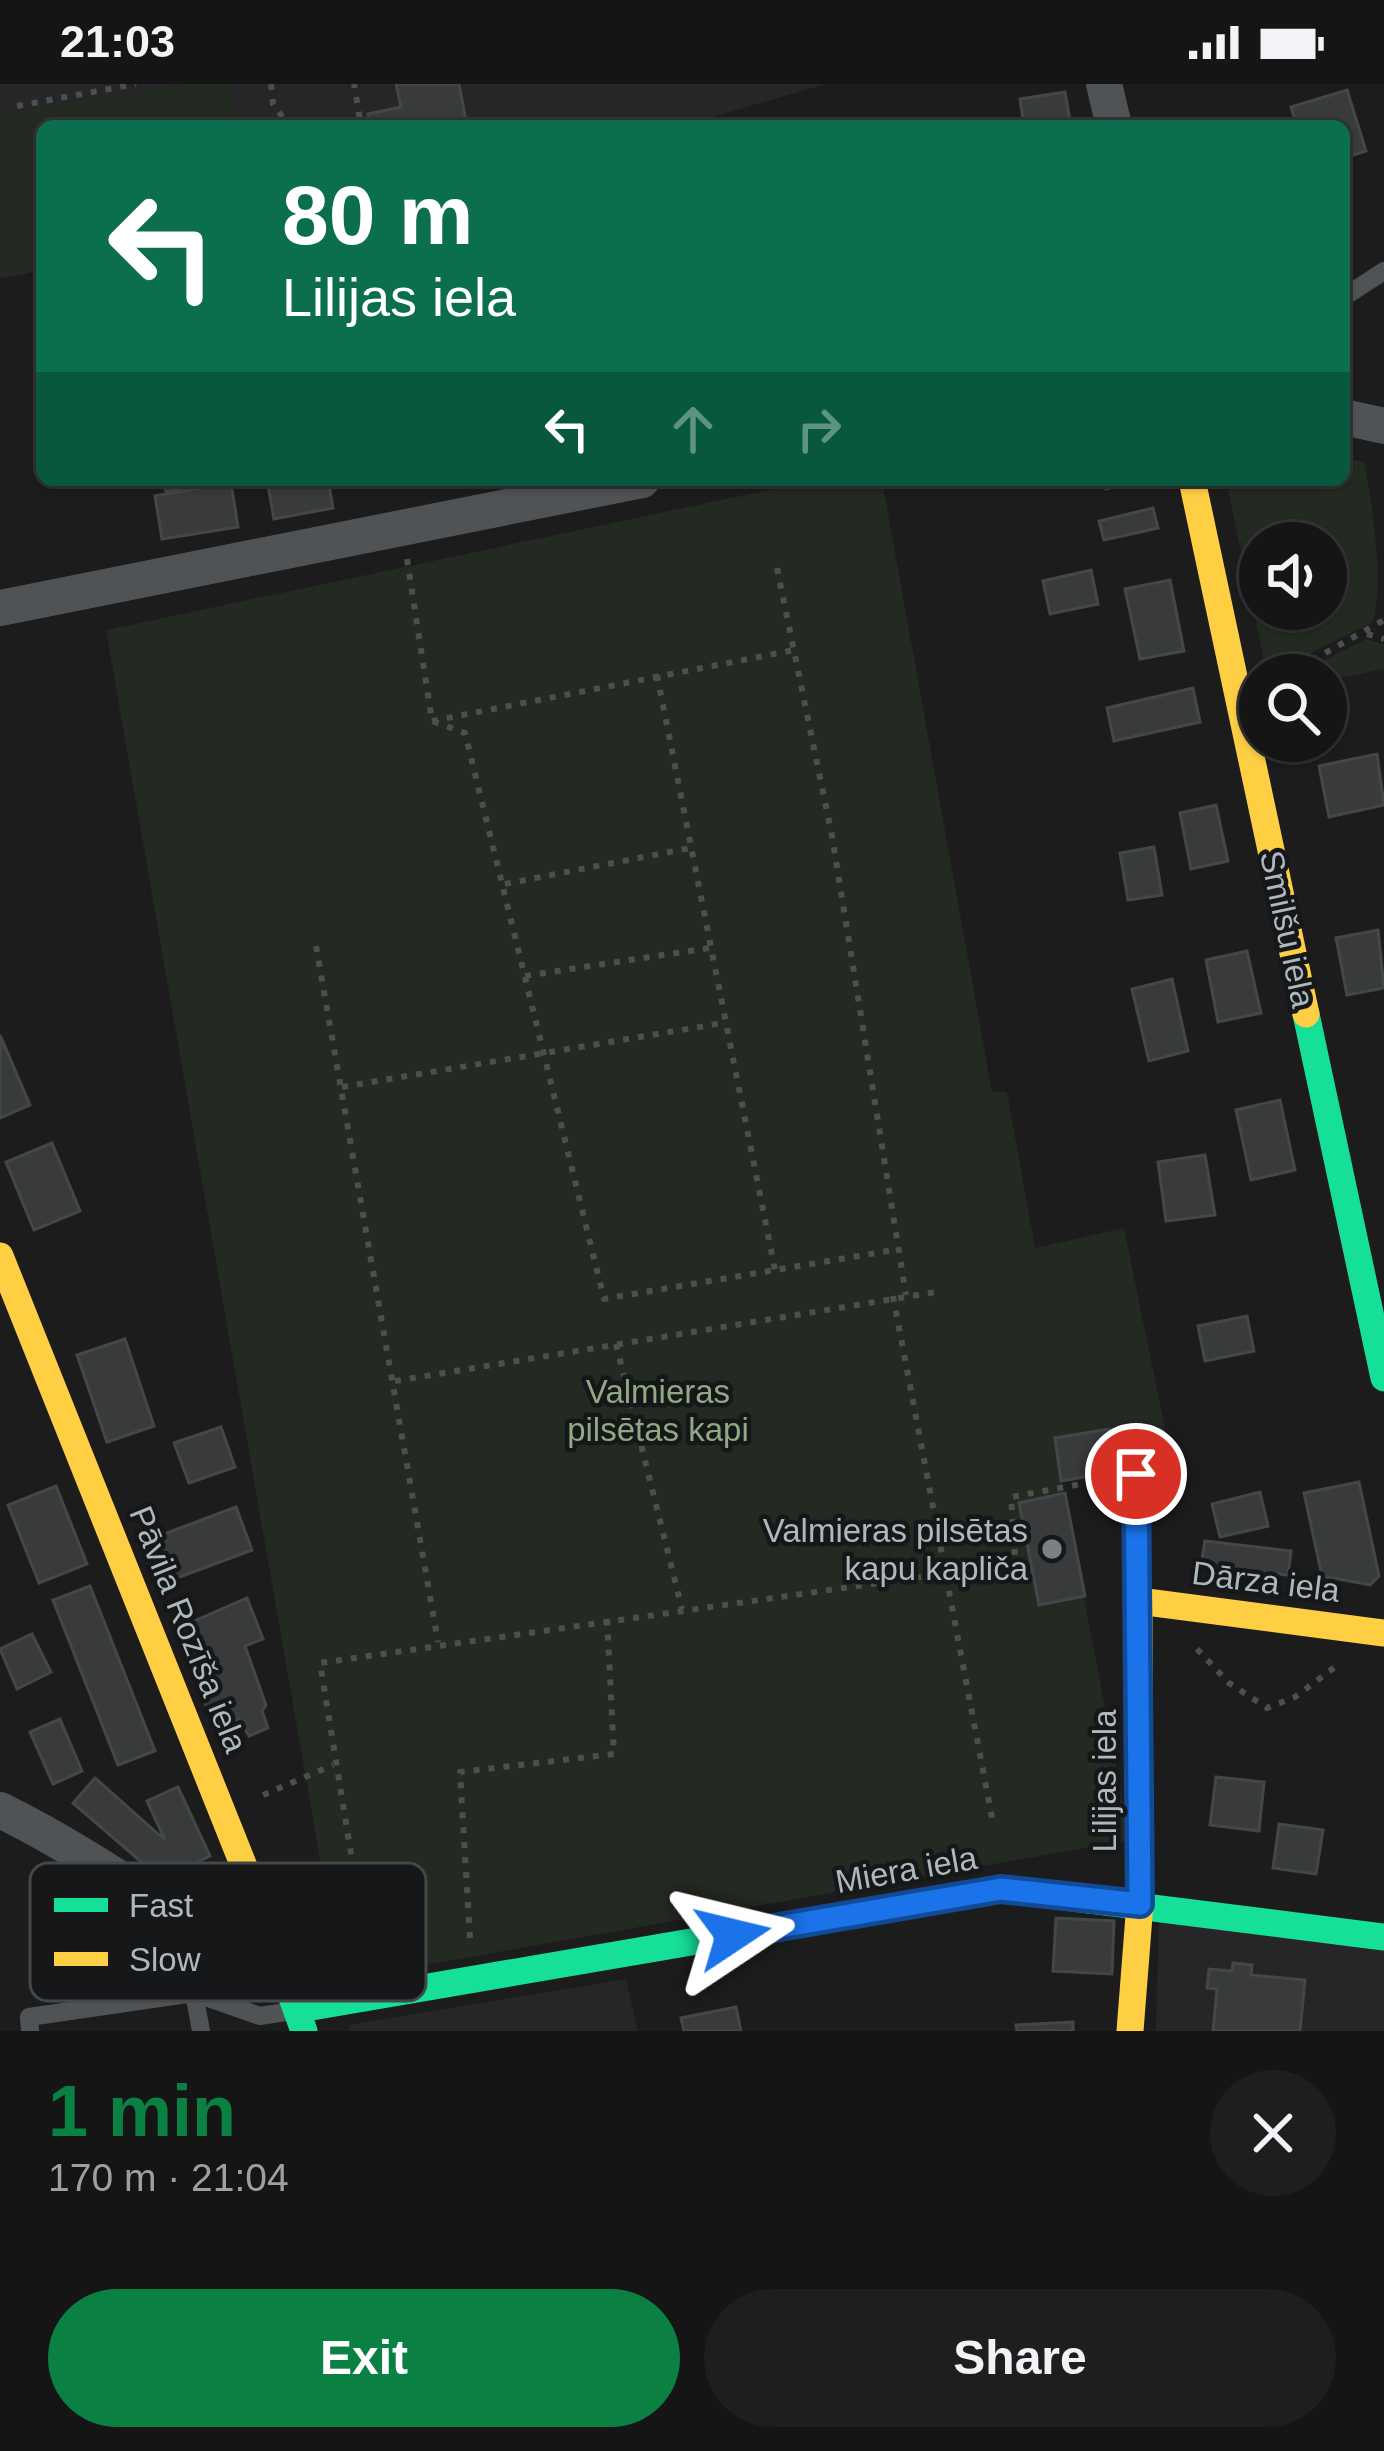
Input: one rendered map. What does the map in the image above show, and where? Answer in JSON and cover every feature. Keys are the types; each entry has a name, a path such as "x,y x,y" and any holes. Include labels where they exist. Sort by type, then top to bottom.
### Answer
{"street":[{"path":"1104,84 1113,120"},
{"path":"1350,418 1384,426"},
{"path":"0,608 611,486"},
{"name":"Smilšu iela","path":"1193,486 1384,1378"},
{"name":"Pāvila Rozīša iela","path":"0,1256 240,1863"},
{"name":"Dārza iela","path":"1139,1601 1384,1633"},
{"name":"Lilijas iela","path":"1130,2031 1140,1904 1139,1601"},
{"path":"0,1810 59,1839 94,1863"},
{"name":"Miera iela","path":"426,1988 1001,1889 1384,1936"},
{"name":"Miera iela","path":"298,2010 350,2001"}],"lane":[{"path":"1350,293 1384,271"},
{"path":"1136,1474 1139,1601"},
{"path":"30,2031 28,2017 139,2001"},
{"path":"195,2001 201,2031"},
{"path":"217,2001 260,2016 298,2010"}],"path":[{"path":"17,106 136,84"},
{"path":"271,84 273,104 285,120"},
{"path":"354,84 360,120"},
{"path":"401,526 432,721"},
{"path":"777,568 832,836 906,1294"},
{"path":"1327,654 1384,620"},
{"path":"1367,634 1384,639"},
{"path":"432,721 794,650"},
{"path":"657,675 775,1270"},
{"path":"432,721 465,734 604,1299 899,1249"},
{"path":"505,884 690,848"},
{"path":"316,946 438,1642"},
{"path":"525,976 709,948"},
{"path":"342,1087 723,1022"},
{"path":"395,1382 942,1291"},
{"path":"893,1296 992,1817"},
{"path":"616,1344 682,1609"},
{"path":"351,1863 320,1663 438,1642 948,1573 1015,1558 1011,1497 1136,1474"},
{"path":"470,1938 460,1772 614,1754 607,1619"},
{"path":"1186,1637 1229,1683 1267,1708 1295,1697 1342,1661"},
{"path":"285,1786 334,1765"}],"shaded area":[{"path":"0,84 826,84 703,120 36,120 36,271 0,278"},
{"path":"1159,1921 1384,1951 1384,2031 1156,2031"},
{"path":"626,1979 638,2031 349,2031 348,2025"}],"green space":[{"path":"189,84 232,84 236,120 36,120 36,271 0,278 0,113"},
{"path":"1350,459 1364,462 1377,566 1373,622 1309,654 1263,654 1258,630 1347,630 1347,522 1239,522 1239,542 1227,486 1350,486"},
{"name":"Valmieras pilsētas kapi","path":"788,486 883,486 992,1092 1007,1092 1035,1248 1124,1228 1172,1463 1062,1481 1130,1840 426,1965 426,1863 321,1863 106,630"},
{"path":"1366,639 1384,644 1384,669 1347,677 1347,654 1336,654"}],"building":[{"path":"396,84 459,84 466,120 370,120 368,114 401,107"},
{"path":"1347,90 1366,151 1350,156 1350,120 1295,120 1291,107"},
{"path":"1065,92 1070,120 1023,120 1020,99"},
{"path":"231,486 238,527 162,539 155,496"},
{"path":"268,486 329,486 333,508 274,519"},
{"path":"1153,508 1158,528 1104,540 1099,521"},
{"path":"1091,570 1098,604 1050,614 1043,581"},
{"path":"1170,580 1184,651 1140,659 1125,589"},
{"path":"1193,688 1200,722 1114,741 1107,708"},
{"path":"1377,754 1384,805 1329,817 1319,766"},
{"path":"1216,805 1228,861 1191,869 1180,813"},
{"path":"1154,847 1162,895 1128,900 1120,853"},
{"path":"1378,930 1384,988 1347,995 1336,938"},
{"path":"1247,951 1261,1013 1218,1022 1206,960"},
{"path":"1172,979 1188,1051 1149,1061 1132,989"},
{"path":"0,1035 30,1105 0,1118"},
{"path":"1280,1100 1295,1170 1251,1180 1236,1110"},
{"path":"52,1143 80,1211 34,1230 6,1162"},
{"path":"1205,1155 1215,1215 1166,1221 1158,1162"},
{"path":"1247,1316 1254,1351 1205,1361 1198,1326"},
{"path":"125,1339 154,1426 107,1442 77,1355"},
{"path":"221,1427 235,1467 189,1483 174,1443"},
{"path":"1109,1429 1115,1472 1061,1481 1055,1438"},
{"path":"1359,1482 1379,1576 1370,1585 1322,1576 1304,1493"},
{"path":"56,1486 87,1564 39,1583 8,1505"},
{"path":"1260,1492 1268,1526 1220,1537 1212,1504"},
{"name":"Valmieras pilsētas kapu kapliča","path":"1065,1493 1085,1596 1039,1605 1019,1503"},
{"path":"236,1507 252,1550 158,1585 140,1543"},
{"path":"1205,1541 1291,1551 1288,1575 1201,1565"},
{"path":"90,1586 155,1751 118,1765 53,1600"},
{"path":"247,1598 263,1639 245,1646 266,1705 262,1711 268,1728 249,1736 239,1719 215,1728 176,1629"},
{"path":"32,1634 51,1672 17,1689 0,1649"},
{"path":"60,1719 82,1771 53,1784 30,1732"},
{"path":"1216,1777 1264,1782 1259,1831 1210,1825"},
{"path":"95,1778 165,1840 147,1801 178,1787 210,1856 195,1863 142,1863 73,1803"},
{"path":"1279,1824 1323,1830 1316,1874 1273,1868"},
{"path":"1056,1918 1114,1921 1112,1974 1053,1971"},
{"path":"1233,1963 1252,1965 1251,1975 1305,1980 1300,2031 1213,2031 1217,1989 1207,1988 1209,1969 1232,1971"},
{"path":"736,2007 741,2031 684,2031 681,2018"},
{"path":"1073,2022 1073,2031 1017,2031 1016,2025"}],"traffic: fast":[{"path":"1306,1014 1384,1378"},
{"path":"426,1987 1001,1889 1384,1937"},
{"path":"293,2001 304,2031"},
{"path":"300,2009 347,2001"}],"traffic: slow":[{"path":"1193,486 1306,1014"},
{"path":"0,1256 243,1863"},
{"path":"1130,2031 1140,1903 1139,1601 1384,1633"}],"place":[{"name":"Valmieras pilsētas kapu kapliča","path":"1052,1549"}],"route":[{"path":"733,1935 1001,1889 1140,1904 1136,1474"}]}
